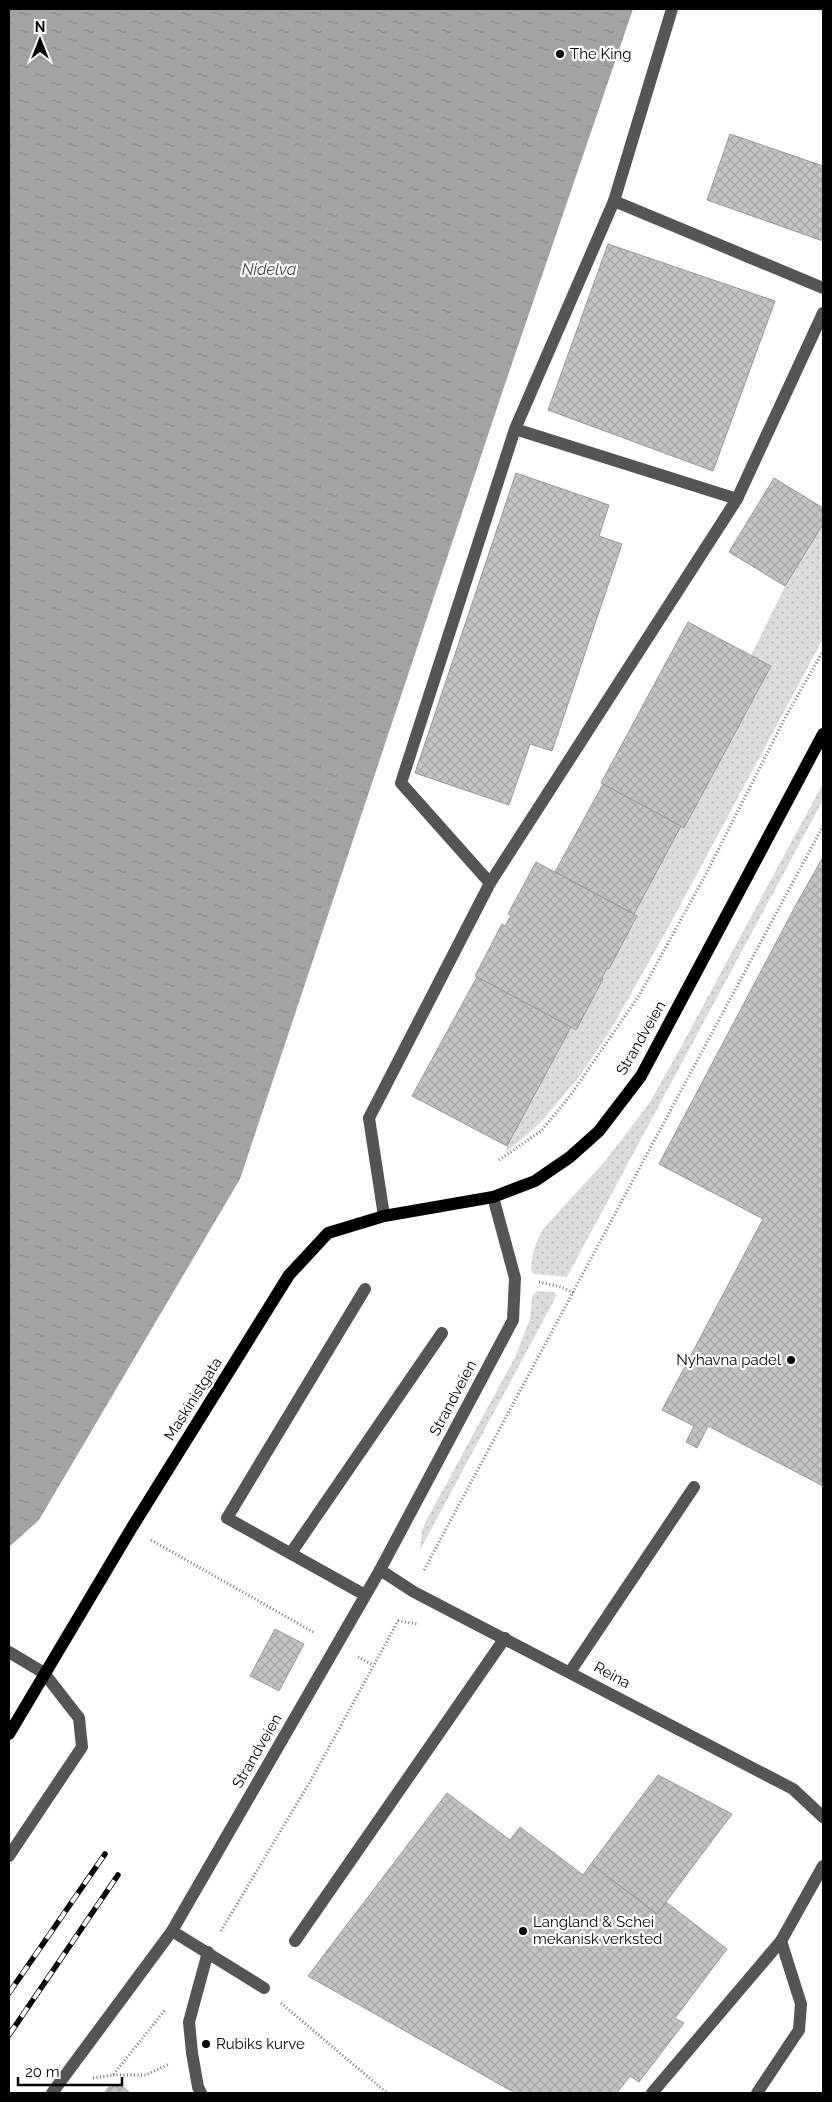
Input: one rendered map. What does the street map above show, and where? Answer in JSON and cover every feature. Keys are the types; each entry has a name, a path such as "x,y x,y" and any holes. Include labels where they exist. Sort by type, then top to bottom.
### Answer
{"main road":[{"name":"Strandveien","path":"493,1197 535,1180 570,1157 599,1131 640,1076 823,734"},
{"name":"Maskinistgata","path":"9,1734 131,1529 289,1275 328,1233 384,1216 493,1197"}],"street":[{"path":"490,883 401,783 516,429 614,201 672,9"},
{"path":"614,201 823,288"},
{"path":"384,1216 369,1118 490,883 737,499 823,313"},
{"path":"516,429 737,499"},
{"name":"Strandveien","path":"52,2093 172,1931 380,1570 513,1320 515,1278 493,1197"},
{"path":"364,1289 227,1518 365,1595"},
{"path":"291,1553 442,1333"},
{"path":"570,1672 694,1486"},
{"name":"Reina","path":"380,1570 414,1592 793,1789 823,1817"},
{"path":"295,1941 505,1638"},
{"path":"9,1652 44,1673 79,1718 82,1747 9,1856"},
{"path":"652,2093 781,1941 823,1866"},
{"path":"172,1931 264,1988"},
{"path":"757,2093 798,2030 801,2004 781,1941"},
{"path":"201,2093 198,2088 192,2053 189,2022 208,1952"}],"path":[{"path":"499,1160 541,1131 570,1096 640,994 704,876 785,718 823,651"},
{"path":"424,1570 823,826"},
{"path":"515,1278 560,1287 574,1293"},
{"path":"131,1529 372,1665"},
{"path":"208,1952 311,1780 372,1665 398,1621"},
{"path":"264,1988 387,2093"},
{"path":"112,2075 166,2008"},
{"path":"91,2079 112,2075 146,2075 192,2053"}],"shaded area":[{"path":"823,524 823,639 668,928 610,1031 579,1077 541,1122 506,1153 507,1146 571,1027 576,1030 603,980 602,978 607,968 609,968 637,917 634,914 681,826 684,827 771,667 751,656 785,586"},
{"path":"823,783 823,800 567,1277 534,1274 531,1270 533,1253 543,1229 605,1161 648,1105"},
{"path":"537,1291 553,1292 557,1295 420,1550 422,1531 426,1521 515,1357 530,1319 532,1296"}],"water":[{"name":"Nidelva","path":"9,9 633,9 503,390 240,1179 39,1520 9,1547"}],"building":[{"path":"730,134 823,166 823,241 707,200"},
{"path":"608,244 775,301 713,471 548,410"},
{"path":"516,473 609,505 599,536 622,544 552,751 530,744 509,805 415,773"},
{"path":"774,478 823,508 823,524 785,586 729,552"},
{"path":"688,622 771,666 684,828 601,783"},
{"path":"603,784 681,826 634,914 555,872"},
{"path":"823,857 823,1486 708,1426 697,1448 686,1442 694,1426 662,1410 763,1219 659,1164"},
{"path":"536,862 637,916 609,969 607,968 576,1030 475,976 502,924 505,926 511,915 508,914"},
{"path":"477,977 571,1027 507,1146 412,1096"},
{"path":"275,1629 304,1644 279,1691 250,1676"},
{"path":"658,1775 732,1814 657,1914 591,1864"},
{"name":"Langland & Schei mekanisk verksted","path":"447,1793 510,1840 520,1827 583,1875 591,1864 657,1914 666,1902 727,1949 675,2018 684,2023 639,2082 630,2076 617,2093 515,2093 308,1976"},
{"path":"122,2086 130,2093 104,2093 109,2087"}],"railway":[{"path":"9,1993 105,1854"},
{"path":"9,2035 118,1875"}],"place":[{"name":"The King","path":"560,54"},
{"name":"Nyhavna padel","path":"791,1360"},
{"name":"Langland & Schei mekanisk verksted","path":"523,1931"},
{"name":"Rubiks kurve","path":"206,2044"}]}
